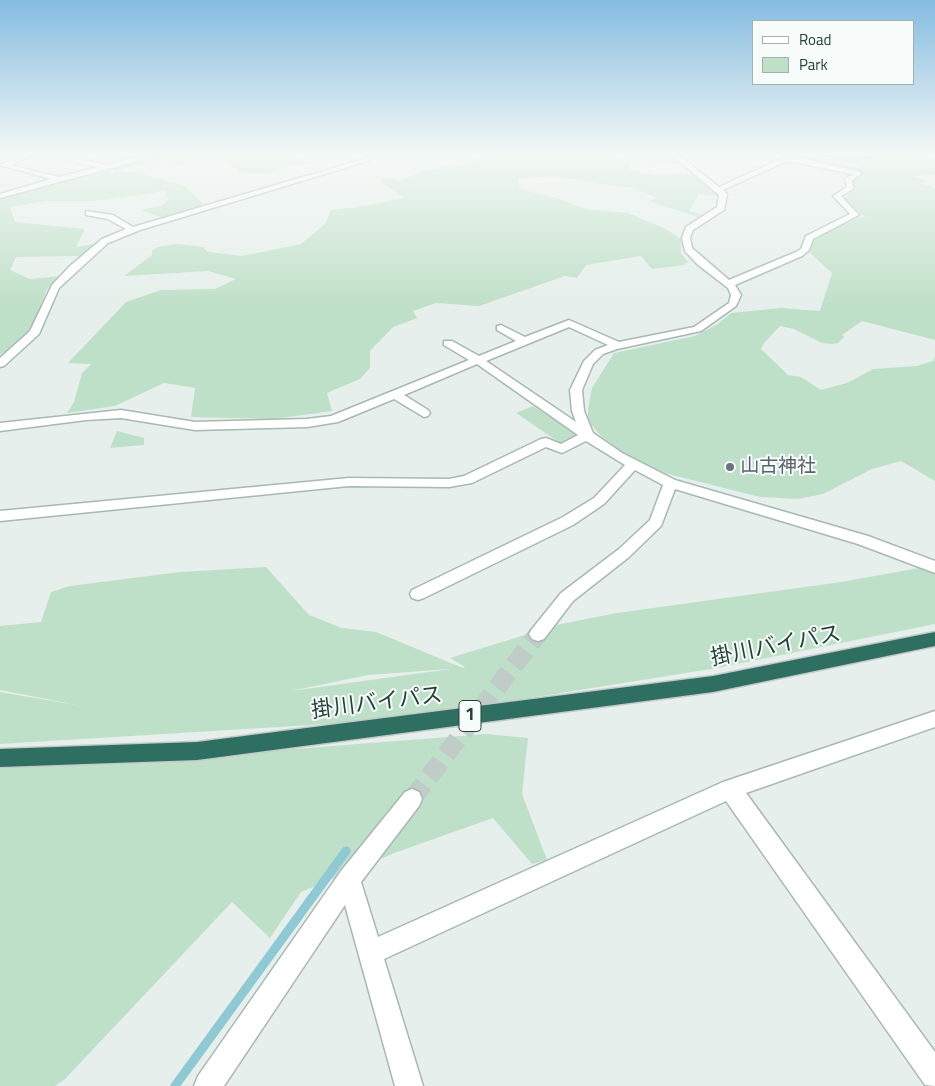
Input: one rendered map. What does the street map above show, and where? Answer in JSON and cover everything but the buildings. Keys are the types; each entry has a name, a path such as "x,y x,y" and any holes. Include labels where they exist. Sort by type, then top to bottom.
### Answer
{"highway":[{"name":"掛川バイパス","path":"0,758 197,751 713,684 935,639"}],"street":[{"path":"0,364 35,332 49,298 73,268 105,241 133,230 215,206"},
{"path":"587,435 578,410 576,390 588,363 599,352 618,345 696,329 717,317 733,304 736,295 728,284 700,262 688,249 686,238 689,229 722,206"},
{"path":"728,284 799,254 805,250 809,238 855,215 846,206"},
{"path":"89,213 110,217 133,230"},
{"path":"0,427 86,416 121,414 195,426 307,423 334,419 569,323 618,345"},
{"path":"501,328 525,341"},
{"path":"448,343 478,360 587,435 633,464 670,483 863,540 935,567"},
{"path":"395,394 424,414"},
{"path":"0,516 349,482 450,483 467,480 546,442 562,449 587,435"},
{"path":"418,594 568,521 599,500 633,464"},
{"path":"538,634 567,597 624,553 656,522 670,483"},
{"path":"370,953 730,789 935,719"},
{"path":"730,789 935,1075"},
{"path":"208,1086 349,879 412,799"},
{"path":"349,879 409,1086"}],"green space":[{"path":"0,206 18,206 10,207 15,222 85,229 76,247 94,244 81,256 16,257 10,270 30,279 60,276 47,289 28,336 0,355"},
{"path":"160,206 200,206 163,218 141,210"},
{"path":"577,206 585,209 628,213 666,229 681,239 681,253 688,262 683,265 652,269 641,256 586,265 577,278 565,276 479,306 436,303 413,311 417,318 393,327 370,351 370,368 360,379 327,393 332,411 273,419 191,417 195,388 164,383 115,406 67,413 74,402 82,373 91,364 68,363 126,302 161,290 215,289 236,279 208,271 124,276 152,255 152,251 158,247 176,244 203,247 208,252 242,256 301,244 325,224 331,210 359,207"},
{"path":"663,206 692,206 689,211 707,216 700,218"},
{"path":"852,206 935,206 935,340 862,321 842,335 844,337 838,343 832,344 822,343 794,329 780,326 764,343 761,349 788,375 801,377 821,390 847,383 873,369 917,366 933,361 935,356 935,481 901,461 872,469 823,494 798,499 760,497 660,472 634,460 602,437 588,421 592,388 614,353 695,336 718,324 731,313 781,308 820,311 832,273 810,253 815,239 834,228 861,217 866,218"},
{"path":"533,406 578,435 560,443 516,413"},
{"path":"117,431 144,438 144,445 110,448"},
{"path":"930,566 935,568 935,624 717,668 393,720 0,744 0,692 82,706 0,690 0,626 41,622 51,592 70,586 180,572 266,567 309,615 342,628 376,632 463,668 465,667 450,658 561,624 617,613 841,582","holes":["450,669 291,691 368,675"]},
{"path":"486,734 528,738 522,794 547,860 532,864 493,818 397,852 301,892 270,938 232,902 65,1079 55,1086 0,1086 0,765 192,757"}],"waterway":[{"path":"175,1086 346,851"}],"tunnel":[{"path":"412,799 538,634"}],"place":[{"name":"山古神社","path":"730,467"}]}
